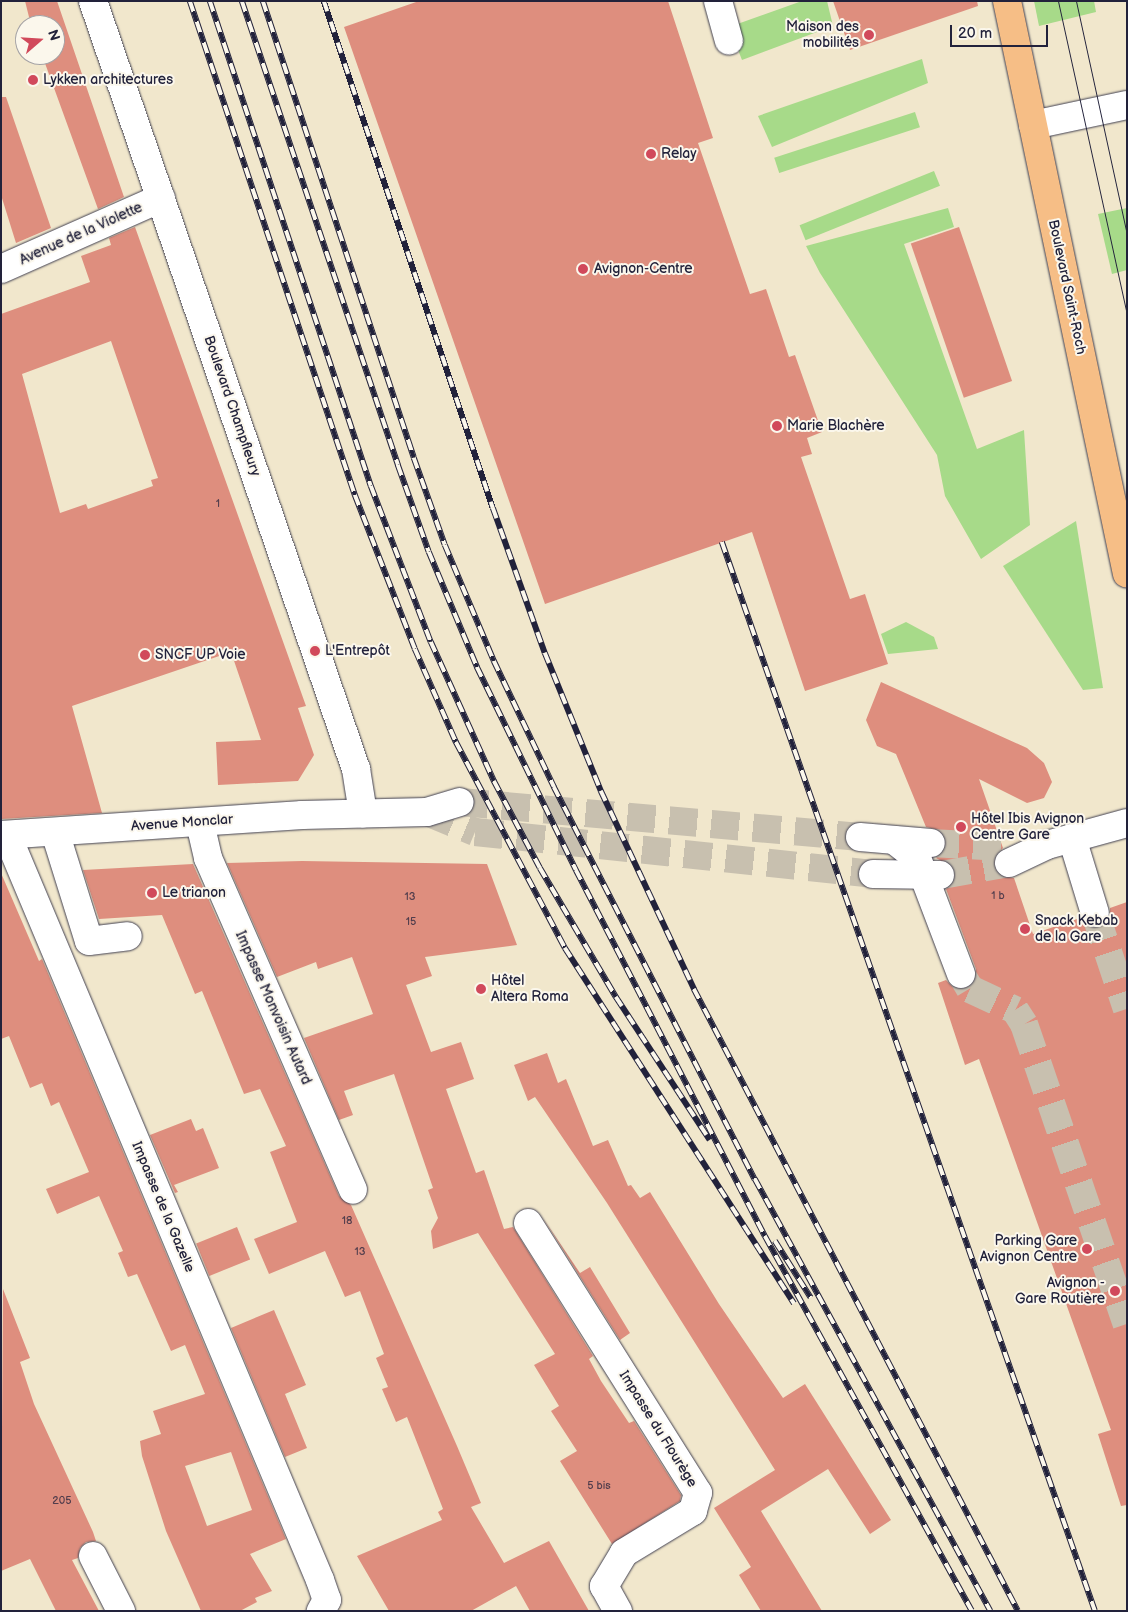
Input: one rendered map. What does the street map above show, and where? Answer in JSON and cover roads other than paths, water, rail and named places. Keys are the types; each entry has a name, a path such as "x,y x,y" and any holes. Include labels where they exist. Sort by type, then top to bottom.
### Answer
{"main road":[{"name":"Boulevard Saint-Roch","path":"1007,1 1127,574"}],"street":[{"name":"Boulevard Champfleury","path":"93,1 356,769 363,813"},
{"path":"718,1 729,41"},
{"path":"1033,125 1127,105"},
{"name":"Avenue de la Violette","path":"1,269 161,198"},
{"name":"Avenue Monclar","path":"4,835 363,813 427,812 460,802"},
{"name":"Impasse Monvoisin Autard","path":"200,823 208,858 353,1190"},
{"path":"1006,855 1127,823"},
{"path":"55,832 89,941 128,936"},
{"name":"Impasse de la Gazelle","path":"4,835 320,1580 327,1600 322,1611"},
{"path":"860,837 931,843"},
{"path":"894,840 917,858 933,875 961,974"},
{"path":"1059,842 1095,913"},
{"path":"873,874 933,875"},
{"name":"Impasse du Flourège","path":"528,1223 698,1493 693,1511 624,1553 604,1586 618,1611"},
{"path":"93,1556 122,1611"}],"tunnel":[{"path":"460,802 860,837"},
{"path":"427,812 475,832 873,874"},
{"path":"931,843 1003,847"},
{"path":"942,875 1009,863"},
{"path":"1095,913 1127,1009"},
{"path":"961,974 970,989 1015,1010 1024,1024 1127,1324"}],"tram line":[{"path":"1058,1 1127,315"},
{"path":"1076,1 1127,234"}],"railway":[{"path":"190,1 355,495 415,649 456,742 565,948 794,1304"},
{"path":"210,1 371,486 431,642 494,781 540,868 616,997 710,1140"},
{"path":"242,1 398,465 429,552 477,667 576,870 765,1236 972,1611"},
{"path":"263,1 414,458 445,545 494,661 554,787 755,1179 991,1611"},
{"path":"324,1 493,508 545,653 601,791 694,989 1018,1611"},
{"path":"722,542 1095,1611"},
{"path":"775,1241 811,1298"}],"place":[{"name":"Maison des mobilités","path":"869,35"},
{"name":"Lykken architectures","path":"33,80"},
{"name":"Relay","path":"651,154"},
{"name":"Avignon-Centre","path":"583,269"},
{"name":"Marie Blachère","path":"777,426"},
{"name":"L'Entrepôt","path":"315,651"},
{"name":"SNCF UP Voie","path":"145,655"},
{"name":"Hôtel Ibis Avignon Centre Gare","path":"961,827"},
{"name":"Le trianon","path":"152,893"},
{"name":"Snack Kebab de la Gare","path":"1025,929"},
{"name":"Hôtel Altera Roma","path":"481,989"},
{"name":"Parking Gare Avignon Centre","path":"1087,1249"},
{"name":"Avignon - Gare Routière","path":"1115,1291"}]}
